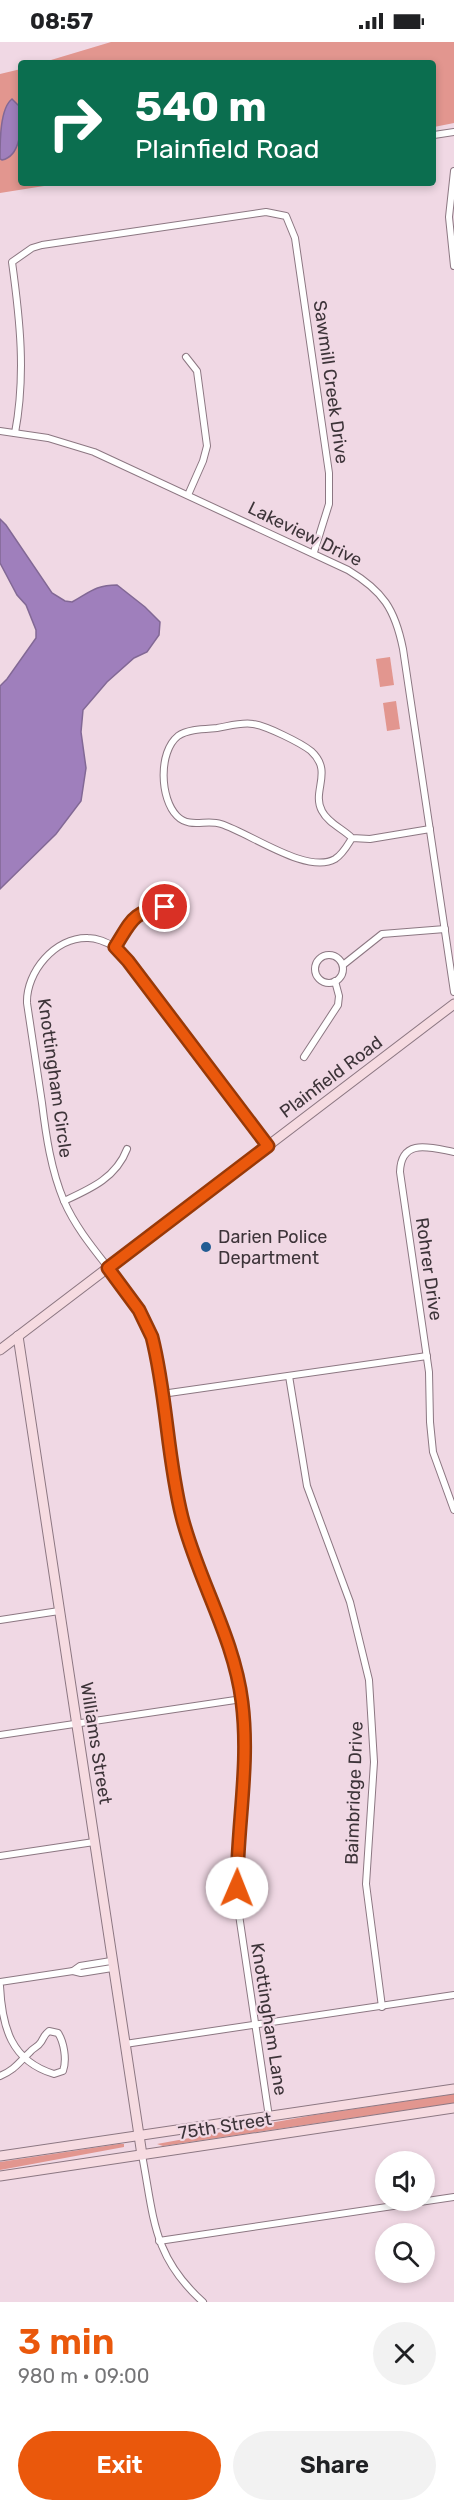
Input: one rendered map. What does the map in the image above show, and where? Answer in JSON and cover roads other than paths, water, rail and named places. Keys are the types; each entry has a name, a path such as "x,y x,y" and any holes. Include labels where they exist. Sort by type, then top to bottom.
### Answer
{"main road":[{"name":"Plainfield Road","path":"0,1350 454,1004"},
{"name":"Williams Street","path":"18,1336 142,2155"},
{"name":"75th Street","path":"0,2156 454,2089"},
{"name":"75th Street","path":"0,2176 454,2108"}],"street":[{"path":"436,135 454,132"},
{"path":"454,171 449,217 454,266"},
{"name":"Sawmill Creek Drive","path":"15,434 22,349 12,262 32,248 42,245 266,212 286,216 295,238 329,473 329,504 314,552"},
{"path":"186,357 197,371 207,446 188,495"},
{"name":"Lakeview Drive","path":"0,431 48,438 94,452 314,552 362,578 382,596 392,610 403,649 454,992"},
{"path":"352,838 341,855 335,859 314,863 221,824 189,823 172,809 166,796 167,750 180,734 189,732 248,724 267,729 308,749 317,758 322,774 321,809 328,819 352,838 370,839 430,830"},
{"path":"165,907 144,910 132,920 115,947 268,1146"},
{"path":"343,965 333,955 324,956 317,962 315,970 319,978 326,982 335,981 342,974 343,965 382,934 446,929"},
{"name":"Knottingham Circle","path":"108,1268 84,1237 64,1201 48,1146 27,1003 28,989 38,965 70,941 90,938 115,947"},
{"path":"304,1057 338,1005 339,996 335,981"},
{"name":"Rohrer Drive","path":"454,1152 428,1147 416,1148 405,1155 400,1164 427,1356 433,1452 454,1510"},
{"path":"64,1201 93,1187 121,1165 127,1149"},
{"name":"Knottingham Lane","path":"108,1268 139,1310 149,1329 182,1518 193,1553 225,1632 242,1699 245,1767 237,1888 269,2117"},
{"path":"162,1394 427,1356"},
{"name":"Baimbridge Drive","path":"289,1376 307,1486 350,1602 369,1680 374,1762 366,1884 382,2007"},
{"path":"0,1620 59,1611"},
{"path":"0,1735 242,1699"},
{"path":"0,1856 94,1842"},
{"path":"0,2076 15,2070 24,2058 30,2050 40,2045 44,2035 49,2031 58,2033 61,2038 65,2064 63,2071 54,2074 30,2064 24,2058 10,2037 1,2006 0,1984 73,1971 81,1973 112,1965"},
{"path":"125,2044 454,1995"},
{"path":"142,2155 159,2241 177,2275 203,2302"},
{"path":"159,2241 454,2197"}],"place":[{"name":"Darien Police Department","path":"206,1247"}]}
